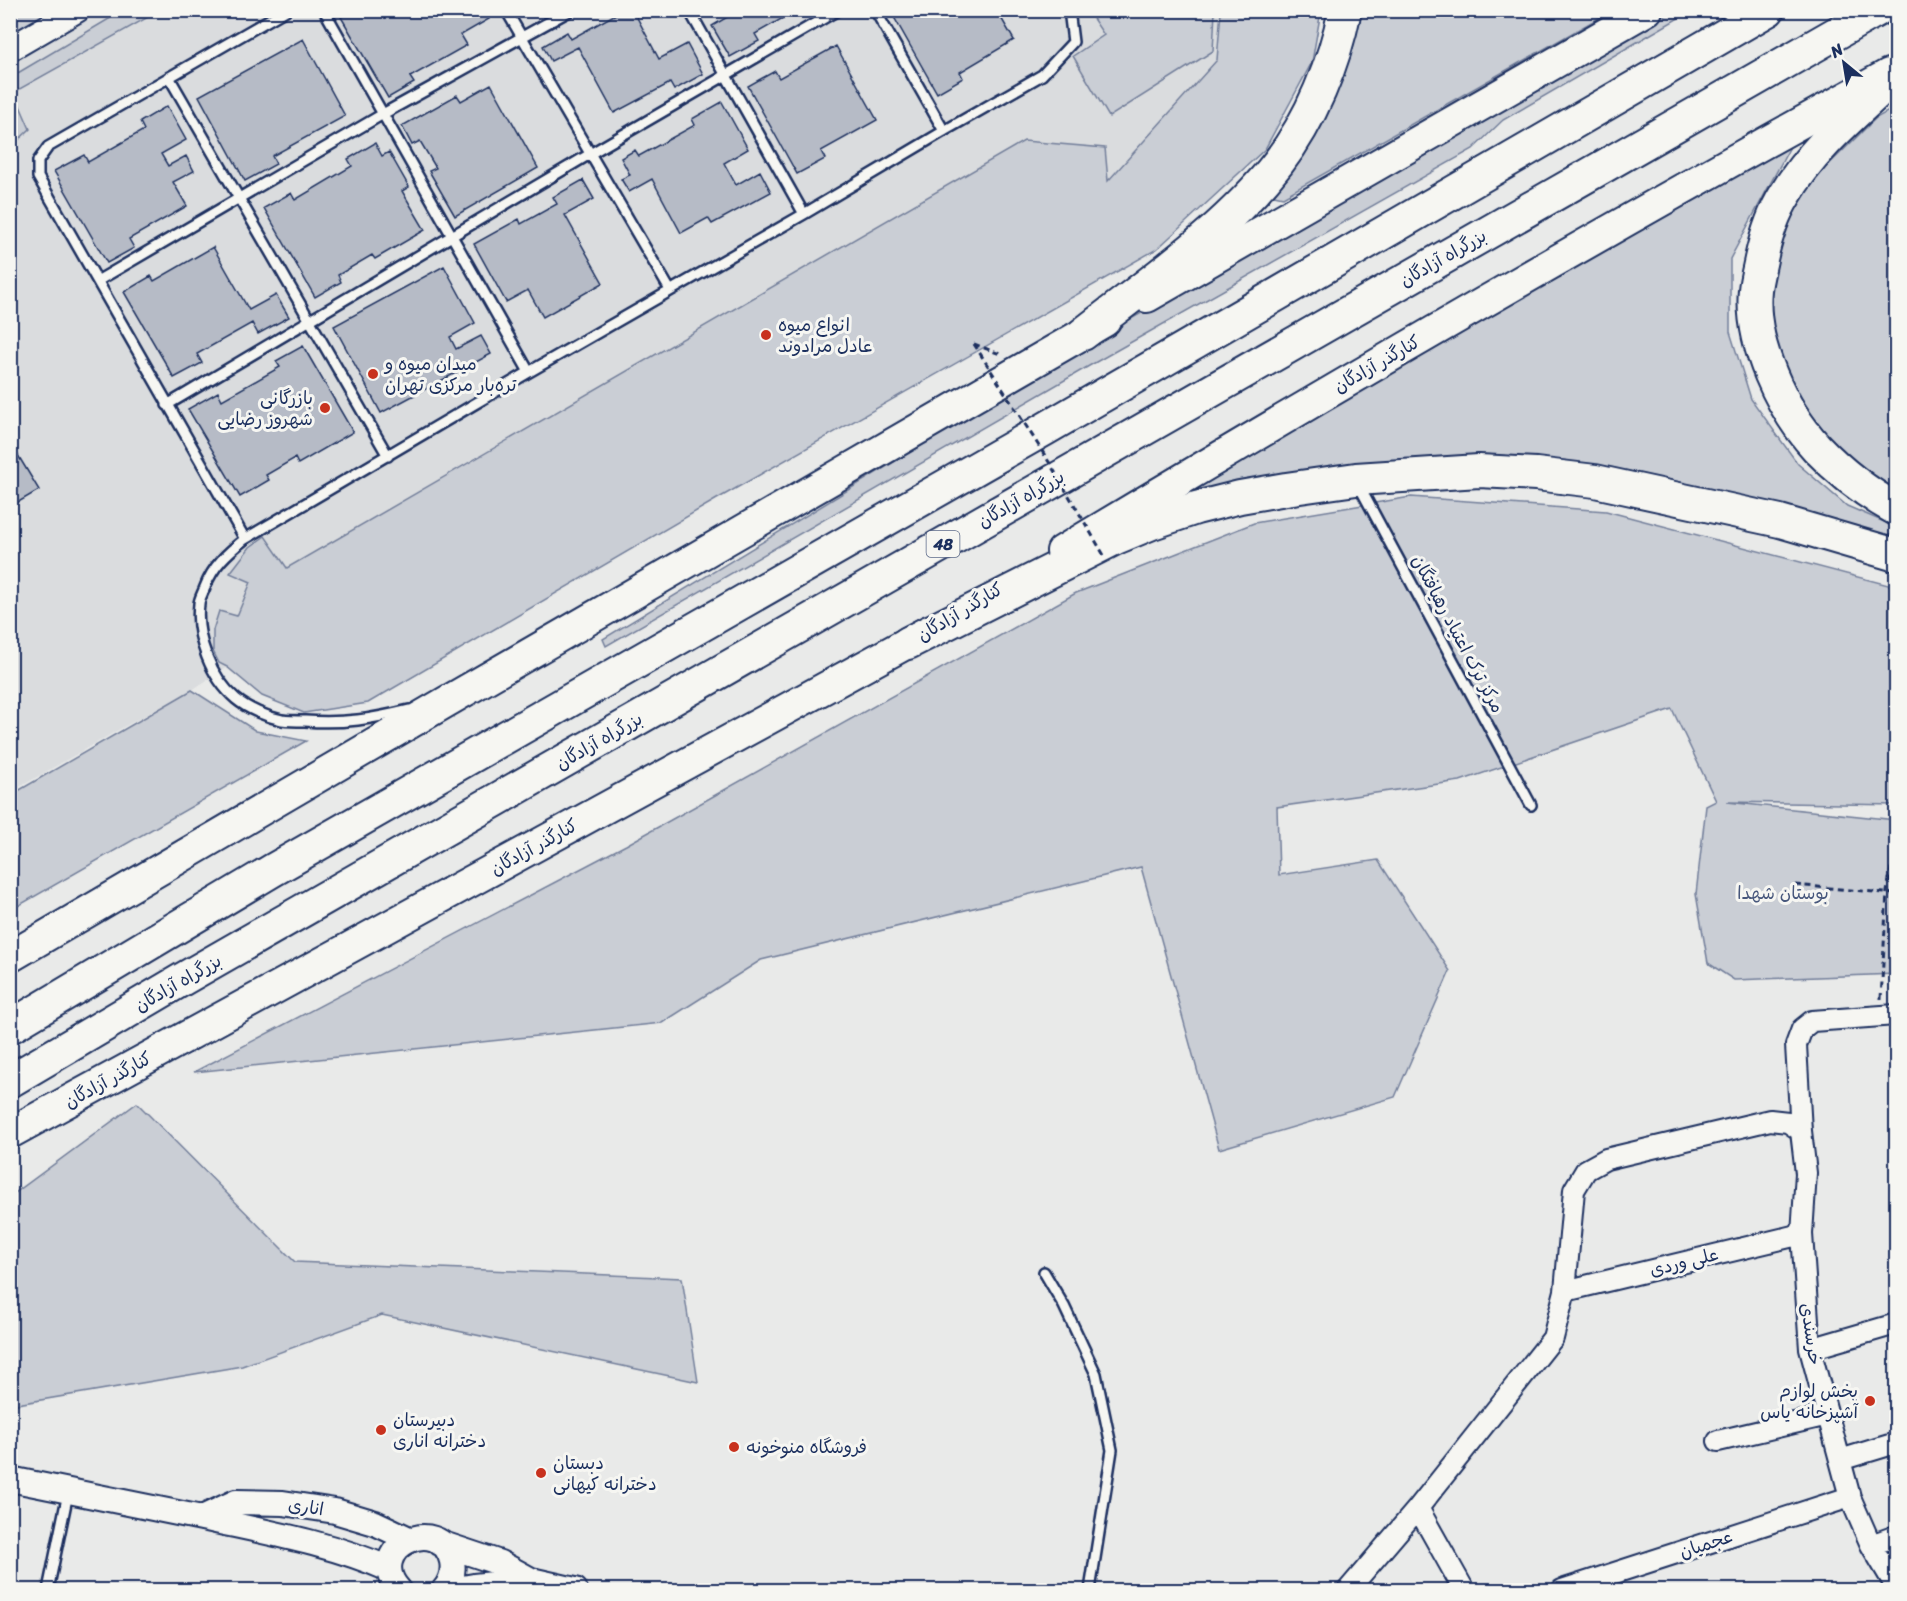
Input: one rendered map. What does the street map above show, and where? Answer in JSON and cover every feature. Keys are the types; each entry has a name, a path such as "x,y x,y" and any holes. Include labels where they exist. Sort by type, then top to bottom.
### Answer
{"highway":[{"path":"1083,334 1211,233 1254,191 1278,163 1294,140 1318,93 1331,63 1345,10"},
{"path":"10,1027 284,864 1034,435 1768,10"},
{"name":"بزرگراه آزادگان","path":"10,1081 183,979 1877,10"},
{"path":"1896,75 1828,138 1785,194 1774,214 1764,247 1755,291 1757,328 1766,362 1788,408 1817,448 1875,497 1896,509"},
{"path":"908,643 1116,538 1152,523 1196,508 1240,497 1356,479 1479,471 1536,474 1595,481 1780,521 1896,555"}],"main road":[{"path":"10,957 1083,334 1647,10"},
{"name":"کنارگذر آزادگان","path":"10,1133 908,643 1545,266 1896,69"}],"street":[{"path":"10,49 77,10"},
{"name":"خرسندی","path":"1888,1015 1812,1021 1802,1029 1796,1045 1806,1173 1802,1234 1809,1349 1850,1497 1871,1545 1896,1587"},
{"path":"1348,1590 1418,1508 1553,1338 1565,1291 1574,1190 1586,1170 1606,1159 1770,1120 1788,1122 1801,1131"},
{"name":"علی وردی","path":"1565,1291 1802,1234"},
{"path":"1809,1349 1896,1324"},
{"path":"1718,1441 1828,1415"},
{"path":"1840,1460 1896,1443"},
{"name":"اناری","path":"10,1479 305,1541 363,1558 394,1584"},
{"name":"عجمیان","path":"1562,1590 1850,1497"},
{"name":"اناری","path":"201,1518 236,1502 283,1503 335,1511 375,1523 410,1539 430,1538 440,1543"},
{"path":"1418,1508 1464,1590"},
{"path":"1871,1545 1896,1536"},
{"path":"394,1584 390,1560 401,1544 410,1539"},
{"path":"440,1543 500,1563 531,1580 575,1590"},
{"path":"440,1543 447,1549 453,1567 452,1576 444,1590"},
{"path":"451,1590 531,1580"}],"lane":[{"path":"245,539 167,405 99,280 38,177 38,161 48,147 286,10"},
{"path":"324,10 529,372"},
{"path":"507,10 670,290"},
{"path":"99,280 383,114 571,10"},
{"path":"689,10 804,214"},
{"path":"167,405 838,10"},
{"path":"875,10 944,131"},
{"path":"447,702 364,720 324,723 282,720 252,709 236,699 221,681 207,657 199,627 199,603 210,574 224,555 245,539 1042,75 1073,42 1069,10"},
{"path":"169,77 388,456"},
{"name":"مرکز ترک اعتیاد رهیافتگان","path":"1356,479 1531,805"},
{"path":"1044,1272 1064,1306 1096,1374 1112,1450 1090,1590"},
{"path":"48,1590 68,1491"}],"path":[{"path":"974,344 1106,557"},
{"path":"1888,1015 1887,892 1896,837"},
{"path":"1795,885 1896,894"}],"shaded area":[{"name":"میدان میوه و تره‌بار مرکزی تهران","path":"11,11 1221,11 1217,60 1107,182 227,667 192,690 11,792"}],"green space":[{"path":"124,10 159,11 14,92 30,129 11,147 11,77"},
{"path":"11,11 56,11 11,37"},
{"path":"1088,11 1215,11 1213,51 1109,117 1073,56 1104,35"},
{"path":"1221,11 1321,11 1312,62 1265,149 1157,249 717,499 368,703 304,713 262,696 219,663 213,651 213,630 219,611 237,616 251,582 230,573 250,547 265,536 287,568 1024,141 1105,148 1108,181 1217,60"},
{"path":"1357,11 1611,11 1283,197 1274,195 1332,101"},
{"path":"1673,11 1705,11 1682,16 1503,120 1473,149 1089,366 606,646 603,639 1108,332"},
{"path":"1896,107 1896,492 1881,485 1818,435 1789,391 1771,321 1768,283 1793,208 1805,188 1876,118"},
{"path":"1792,143 1730,259 1730,332 1751,399 1798,464 1847,506 1896,527 1896,546 1680,490 1253,482 1181,494"},
{"name":"بوستان شهدا","path":"1411,497 1606,511 1896,587 1896,805 1727,802 1896,820 1896,974 1734,980 1708,963 1696,894 1706,806 1716,801 1672,709 1460,781 1277,807 1279,875 1378,860 1450,971 1395,1097 1219,1149 1141,867 761,960 662,1023 194,1072 626,845 1076,593 1254,523"},
{"path":"192,690 256,731 306,741 11,910 11,795"},
{"path":"137,1103 295,1262 682,1278 698,1382 382,1315 242,1366 11,1405 11,1196"}],"building":[{"path":"353,10 484,10 489,19 461,35 467,45 410,77 414,83 388,98 341,17"},
{"path":"623,10 633,10 659,59 687,44 703,74 674,90 670,83 614,113 578,47 551,61 543,46 567,32 571,39"},
{"path":"739,10 797,10 755,34 759,41 730,57 712,26"},
{"path":"890,10 1010,10 1000,16 1014,40 960,72 963,78 937,93"},
{"path":"303,39 345,116 272,156 276,164 245,181 199,96"},
{"path":"836,46 877,120 821,151 825,159 797,174 748,86 775,71 779,78"},
{"path":"491,84 538,168 455,216 429,171 436,168 420,141 412,145 402,126 457,95 461,101"},
{"path":"722,102 748,149 724,163 736,185 760,171 771,192 712,224 708,218 681,233 652,179 629,192 621,179 630,175 621,158 635,150 639,156 695,125 692,119"},
{"path":"167,106 186,140 161,154 168,166 186,156 194,171 173,182 187,206 129,239 134,248 107,263 54,171 84,155 88,162 144,130 140,122"},
{"path":"375,143 382,156 389,152 409,187 402,191 425,230 375,259 372,255 338,275 341,282 315,297 264,208 291,193 295,200 352,166 348,159"},
{"path":"583,180 594,199 565,215 603,283 543,317 528,290 506,302 474,244 519,219 521,224 557,204 553,197"},
{"path":"213,247 249,310 276,295 289,317 258,334 252,323 197,354 202,363 174,378 124,292 151,276 154,281"},
{"path":"444,266 475,323 450,337 456,349 481,336 491,354 381,413 334,326"},
{"path":"303,346 353,432 298,464 295,458 266,475 269,480 240,497 188,409 218,392 222,400 280,367 276,361"},
{"path":"10,442 39,490 10,507"}],"place":[{"name":"انواع میوه عادل مرادوند","path":"766,335"},
{"name":"میدان میوه و تره‌بار مرکزی تهران","path":"373,374"},
{"name":"بازرگانی شهروز رضایی","path":"325,408"},
{"name":"پخش لوازم آشپزخانه یاس","path":"1870,1401"},
{"name":"دبیرستان دخترانه اناری","path":"381,1430"},
{"name":"فروشگاه منوخونه","path":"734,1447"},
{"name":"دبستان دخترانه کیهانی","path":"541,1473"}]}
